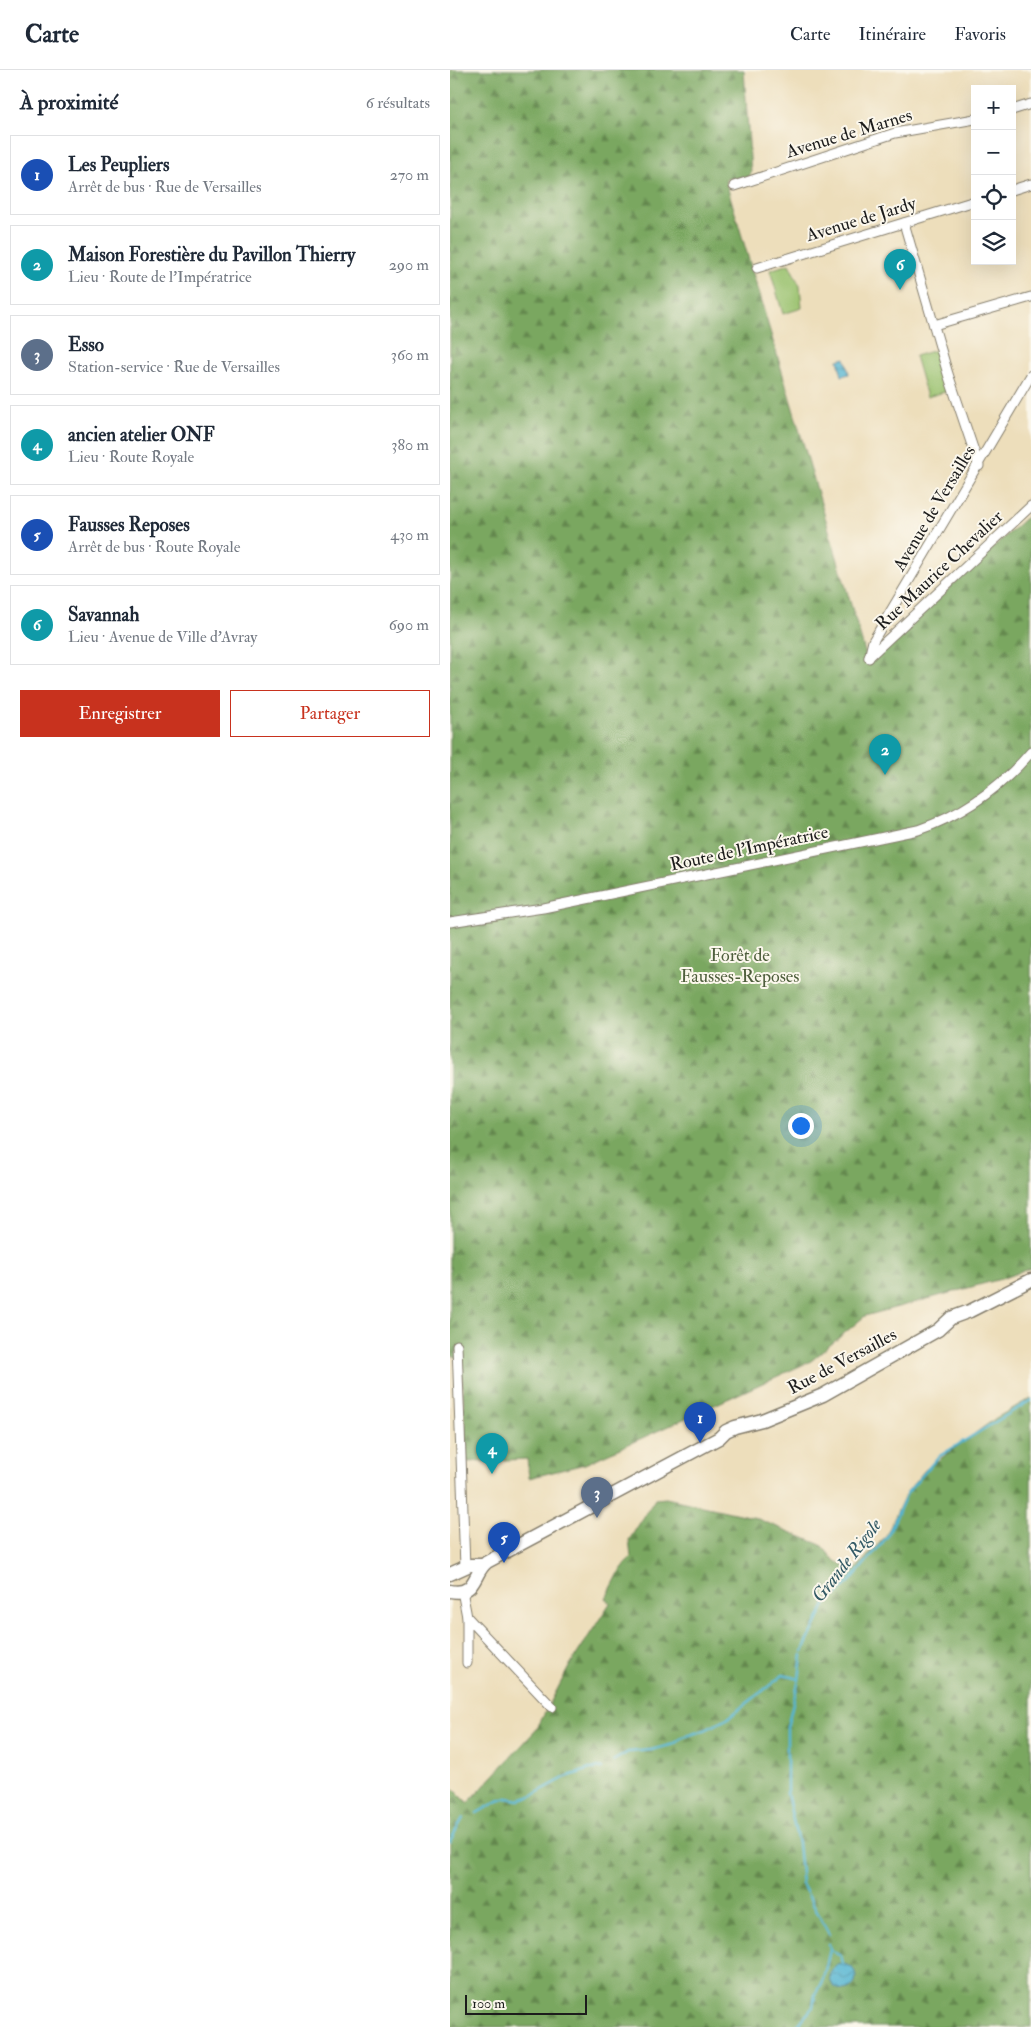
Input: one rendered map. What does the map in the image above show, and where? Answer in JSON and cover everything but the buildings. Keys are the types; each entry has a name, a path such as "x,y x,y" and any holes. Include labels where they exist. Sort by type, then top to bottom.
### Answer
{"main road":[{"name":"Rue de Versailles","path":"483,1565 719,1438 736,1436 762,1420 824,1395 938,1330 956,1326 970,1311 1031,1280"},
{"path":"450,1574 472,1564 483,1565 475,1583 459,1592 450,1592"}],"street":[{"path":"1016,109 1031,104"},
{"name":"Avenue de Marnes","path":"734,186 895,133 971,120"},
{"path":"1016,189 1031,184"},
{"name":"Avenue de Jardy","path":"758,268 971,202"},
{"path":"904,223 979,466"},
{"path":"934,324 1031,297"},
{"name":"Avenue de Versailles","path":"869,658 873,641 979,466 1031,375"},
{"name":"Rue Maurice Chevalier","path":"869,658 1031,506"},
{"name":"Route de l'Impératrice","path":"450,922 543,908 918,830 943,821 992,790 1017,769 1031,752"},
{"path":"457,1344 465,1567"},
{"path":"467,1588 463,1596 466,1614 467,1663"},
{"path":"450,1592 466,1614 552,1707"}],"green space":[{"name":"Forêt de Fausses-Reposes","path":"450,70 744,70 751,172 749,177 725,179 868,662 1031,513 1031,1268 1001,1279 865,1316 811,1361 585,1464 529,1478 527,1459 467,1462 461,1359 450,1355"},
{"path":"789,264 800,286 802,308 783,314 770,270"},
{"path":"936,350 948,391 927,397 915,356"},
{"path":"1031,1398 1031,2027 450,2027 450,1791 454,1789 468,1803 536,1730 570,1665 610,1603 606,1598 620,1571 631,1557 629,1540 655,1499 666,1498 753,1517 821,1545 835,1561 854,1571 886,1536 906,1493 925,1470 996,1418","holes":["833,1969 850,1988 842,1990 832,1984 830,1977"]}],"water":[{"path":"845,358 849,374 842,376 838,360"},
{"path":"843,1964 852,1968 856,1977 852,1986 843,1990 834,1986 830,1977 834,1968"}],"waterway":[{"name":"Grande Rigole","path":"803,1651 825,1605 851,1580 887,1537 907,1493 938,1457 1031,1400"},
{"name":"Grande Rigole","path":"802,1655 799,1679 787,1727 787,1793 798,1843 802,1884 829,1934"},
{"path":"613,1761 628,1752 651,1750 674,1744 683,1737 705,1730 727,1719 783,1675 799,1679"},
{"path":"477,1813 498,1801 507,1798 520,1800 566,1777 590,1769 602,1768"},
{"path":"450,1841 463,1818"},
{"name":"Grande Rigole","path":"796,2027 813,2007 815,1995 823,1979 830,1950 829,1944"},
{"path":"831,1950 841,1955 843,1964"}],"place":[{"name":"Savannah","path":"900,290"},
{"name":"Maison Forestière du Pavillon Thierry","path":"885,775"},
{"name":"Les Peupliers","path":"700,1443"},
{"name":"ancien atelier ONF","path":"492,1474"},
{"name":"Esso","path":"597,1518"},
{"name":"Fausses Reposes","path":"504,1563"}]}
